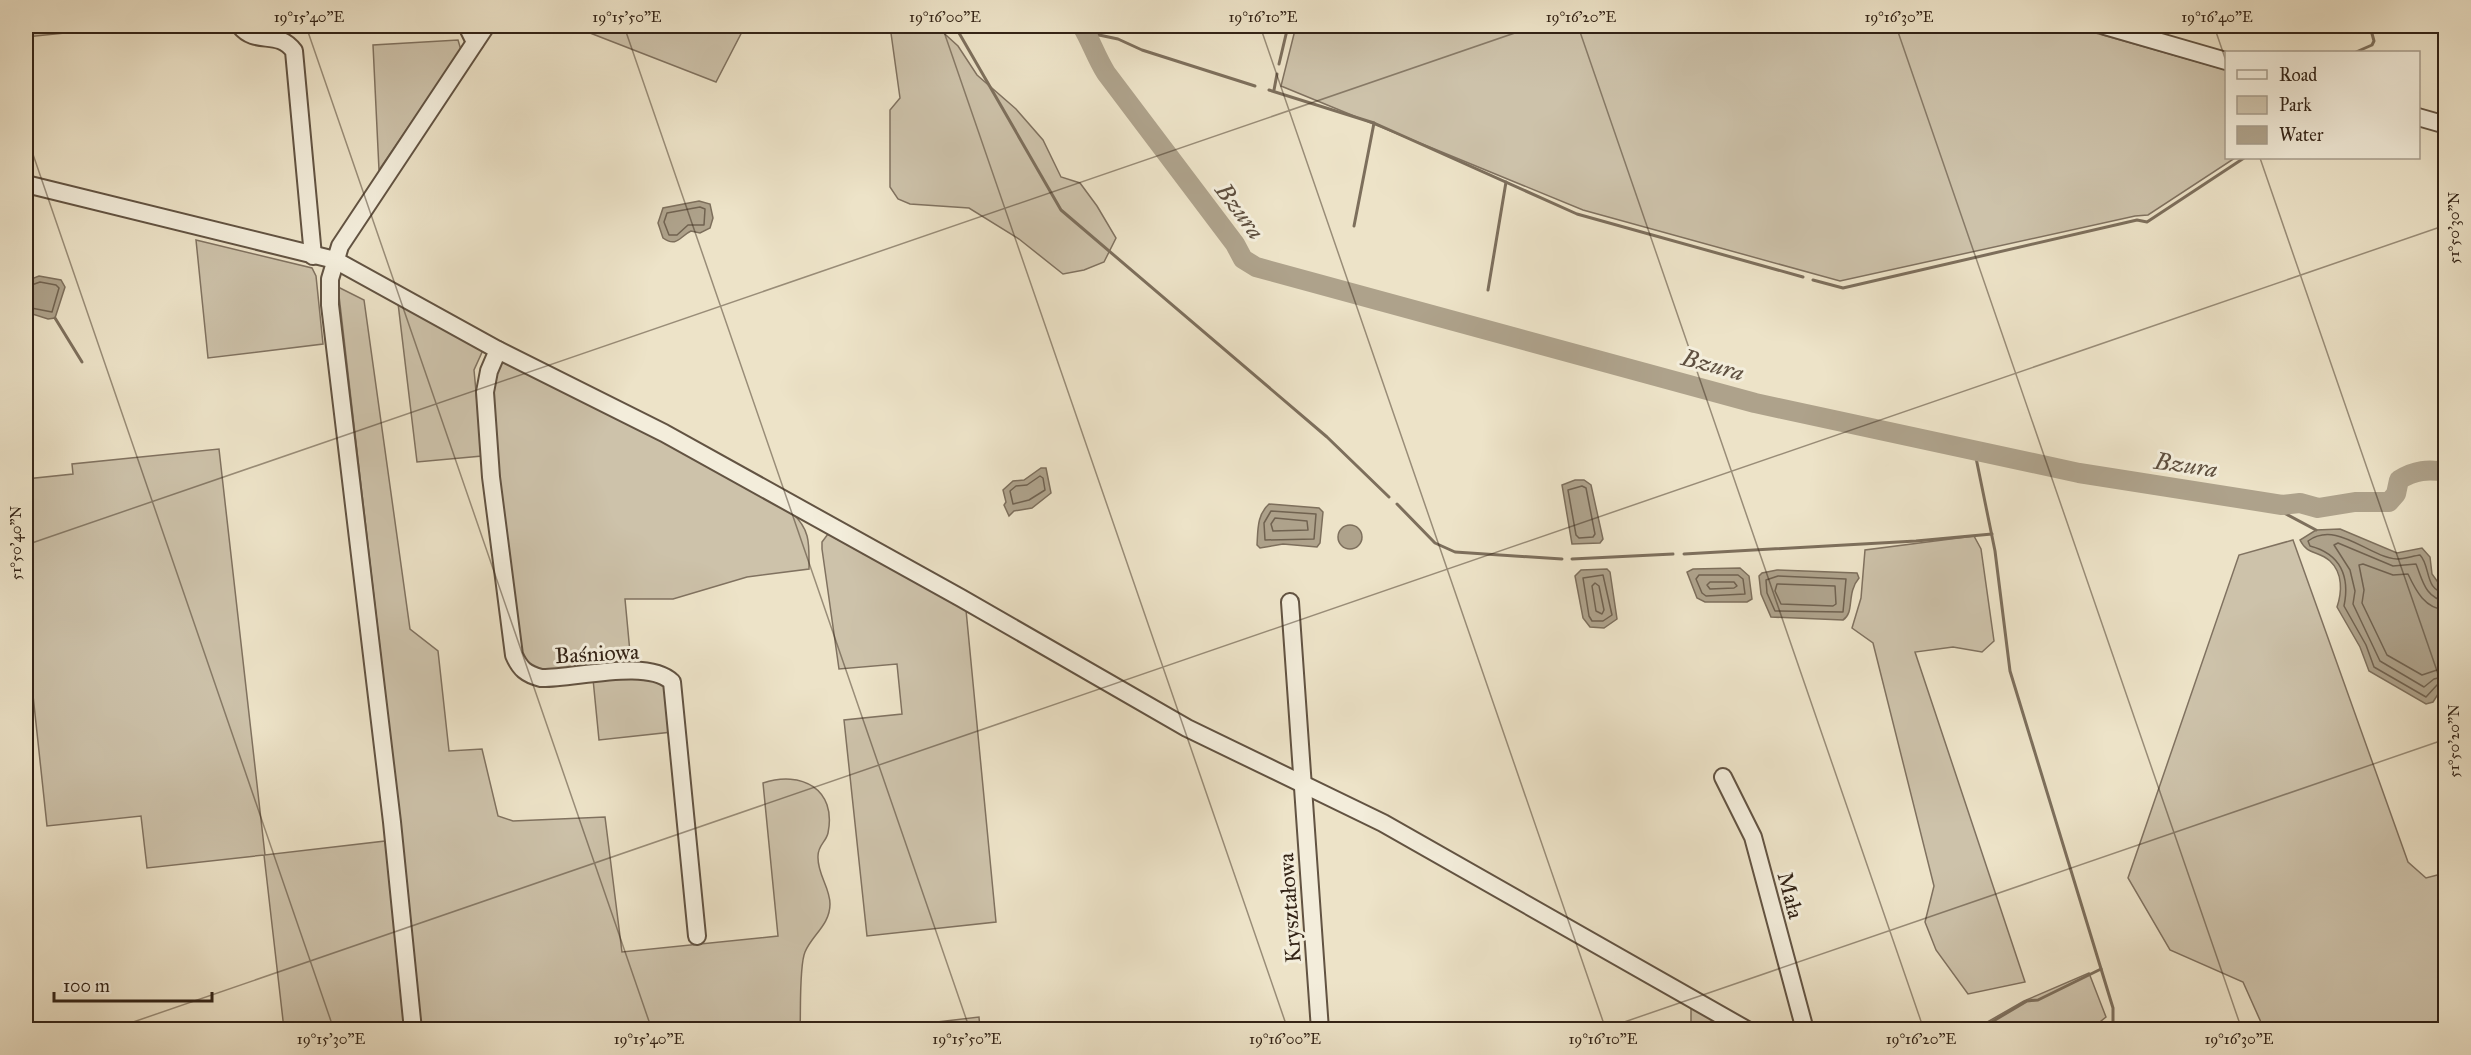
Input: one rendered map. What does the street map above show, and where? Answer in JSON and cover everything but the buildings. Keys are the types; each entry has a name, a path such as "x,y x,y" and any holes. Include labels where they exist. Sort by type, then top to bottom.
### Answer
{"street":[{"path":"240,26 245,32 256,37 279,38 288,43 294,51 313,256"},
{"path":"467,26 475,42"},
{"path":"413,1029 392,822 330,305 330,279 335,260 353,225 486,26"},
{"path":"2105,26 2225,61"},
{"path":"2420,118 2445,125"},
{"path":"26,184 335,260 498,350 664,434 961,598 1187,728 1383,823 1747,1029"},
{"name":"Baśniowa","path":"498,350 489,371 485,392 491,477 514,655 519,666 529,674 541,678 636,671 665,675 672,682 697,936"},
{"name":"Kryształowa","path":"1290,602 1320,1029"},
{"name":"Mała","path":"1724,777 1753,837 1805,1029"}],"green space":[{"path":"26,26 114,26 114,28 26,37"},
{"path":"572,26 745,26 716,82"},
{"path":"890,26 936,26 958,46 977,75 1016,109 1043,140 1061,177 1080,183 1097,206 1116,238 1104,262 1084,270 1063,274 1019,239 969,208 910,204 898,199 890,187 890,110 900,98"},
{"path":"1296,26 2071,26 2225,70 2225,159 2233,159 2148,215 1840,281 1583,210 1281,86"},
{"path":"458,40 461,50 379,170 373,45"},
{"path":"196,240 312,268 316,276 323,344 208,358"},
{"path":"338,287 364,300 410,629 438,651 449,751 482,749 498,816 513,821 605,817 622,952 778,936 763,783 790,779 813,787 821,794 827,805 829,818 828,833 819,849 818,863 830,904 827,918 808,946 803,959 800,1029 284,1029 264,855 147,868 141,816 47,826 26,630 26,479 73,474 72,464 219,449 265,855 402,839"},
{"path":"398,303 483,350 474,370 482,456 417,462"},
{"path":"502,359 694,458 792,513 803,526 808,538 809,569 747,577 673,599 625,599 631,663 565,673 540,672 533,669 525,658 517,635 491,398 496,370"},
{"path":"828,534 966,610 996,922 867,936 844,720 902,714 897,664 839,669 822,549 822,542"},
{"path":"1974,536 1981,549 1994,641 1982,652 1953,647 1915,652 2025,982 1968,994 1936,950 1925,922 1934,886 1873,643 1852,628 1861,598 1865,550"},
{"path":"2293,540 2408,862 2426,878 2445,873 2445,1029 2264,1029 2243,982 2170,950 2128,878 2239,555"},
{"path":"649,677 666,685 672,732 599,740 593,679"},
{"path":"2089,973 2106,1017 2091,1029 1975,1029 2024,1001"},
{"path":"1691,1008 1730,1029 1691,1029"},
{"path":"979,1017 980,1029 877,1029"}],"water":[{"path":"699,201 710,204 713,218 710,228 700,233 691,231 672,242 663,238 658,223 663,208"},
{"path":"39,276 61,280 65,287 55,318 48,319 26,312 25,290 29,281"},
{"path":"1041,468 1046,468 1051,493 1032,508 1014,511 1009,516 1004,505 1006,502 1003,490 1013,481 1024,480"},
{"path":"1575,480 1584,480 1591,485 1603,539 1600,543 1572,544 1562,485"},
{"path":"1269,504 1319,508 1323,512 1320,543 1317,547 1283,544 1260,548 1257,545 1259,523 1262,513"},
{"path":"1350,525 1359,528 1362,537 1359,546 1350,549 1341,546 1338,537 1341,528"},
{"path":"2340,529 2397,553 2422,548 2430,557 2432,574 2445,592 2445,688 2440,691 2433,702 2426,704 2369,671 2360,647 2337,607 2340,589 2337,571 2330,561 2310,551 2300,540 2316,530"},
{"path":"1740,568 1749,576 1752,599 1747,602 1705,602 1697,598 1687,572 1693,569"},
{"path":"1607,569 1610,572 1617,619 1604,628 1590,627 1583,618 1575,576 1581,570"},
{"path":"1777,570 1857,573 1859,578 1853,590 1847,617 1843,620 1771,617 1761,594 1759,576 1762,573"}],"waterway":[{"path":"955,26 1061,210 1327,437 1389,497"},
{"name":"Bzura","path":"1082,26 1106,73 1235,244 1243,259 1256,267 1755,403 2079,473 2282,505 2300,503 2318,508 2355,502 2389,502 2396,494 2399,480 2422,471 2446,472"},
{"path":"1279,64 1288,26"},
{"path":"2358,51 2372,45 2374,41 2371,30 2375,26"},
{"path":"1090,38 1099,35 1118,39 1142,50 1255,86"},
{"path":"1274,90 1277,74"},
{"path":"1269,90 1374,123 1577,214 1803,277"},
{"path":"1354,226 1374,123"},
{"path":"1813,280 1843,288 2137,220 2147,222 2242,159"},
{"path":"1488,290 1506,182"},
{"path":"55,318 82,362"},
{"path":"1974,448 1995,551 2010,671 2113,1008 2113,1030"},
{"path":"1397,504 1435,543 1455,552 1562,559"},
{"path":"2282,505 2284,513 2316,530"},
{"path":"1684,554 1916,541 1992,534"},
{"path":"1572,559 1673,554"},
{"path":"1978,1030 2027,1001 2038,1000 2101,969"}]}
